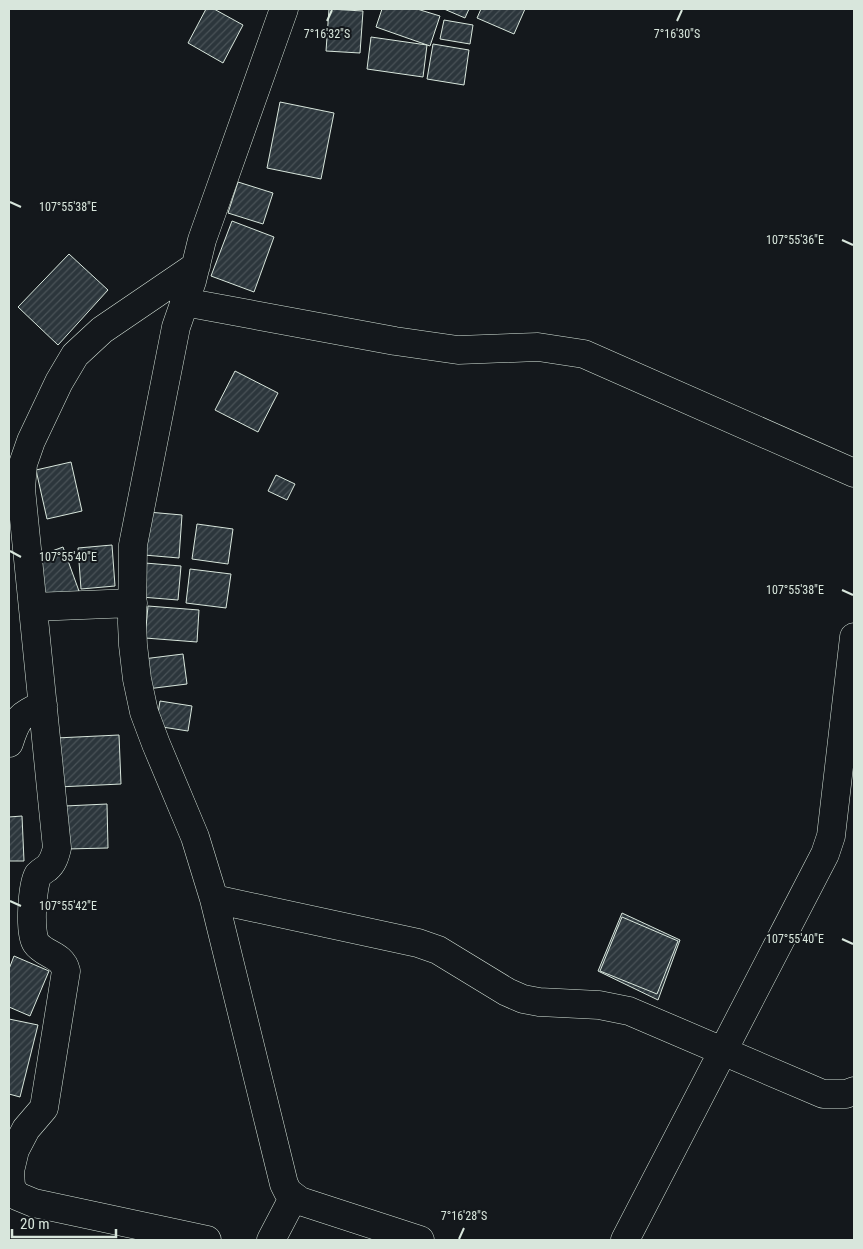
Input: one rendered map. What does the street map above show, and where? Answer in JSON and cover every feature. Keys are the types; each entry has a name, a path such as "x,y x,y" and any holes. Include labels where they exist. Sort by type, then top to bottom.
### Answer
{"street":[{"path":"284,9 202,240 196,266 176,327 133,545 132,645 144,712 195,836 214,899 284,1184 293,1198 300,1201 420,1240"},
{"path":"196,266 102,330 75,355 58,382 31,440 23,464 21,489 57,848 51,864 38,875 34,887 32,934 36,944 58,957 64,964 66,971 45,1102 40,1114 26,1129 15,1150 10,1171 10,1187 17,1196 34,1203 207,1240"},
{"path":"184,302 395,341 458,350 538,347 584,354 854,473"},
{"path":"33,607 133,603"},
{"path":"625,1240 825,854 830,836 854,637"},
{"path":"9,743 14,728 23,715 43,705"},
{"path":"214,899 418,943 438,950 523,999 539,1002 614,1007 629,1011 824,1094 846,1094 854,1091"},
{"path":"271,1240 293,1198"}],"building":[{"path":"206,9 214,9 243,25 223,63 188,43"},
{"path":"329,9 363,11 360,53 326,51"},
{"path":"382,9 417,9 440,16 430,46 376,27"},
{"path":"444,9 469,9 465,18"},
{"path":"481,9 525,9 514,34 477,18"},
{"path":"444,20 473,25 470,44 440,39"},
{"path":"371,37 427,45 423,77 367,69"},
{"path":"433,44 469,50 464,85 427,79"},
{"path":"280,102 334,113 321,179 267,168"},
{"path":"238,182 273,193 263,224 228,213"},
{"path":"232,221 274,237 254,292 211,276"},
{"path":"69,254 108,290 58,345 18,307"},
{"path":"235,371 278,393 258,432 215,410"},
{"path":"71,462 82,511 47,519 36,470"},
{"path":"276,475 295,484 287,500 268,491"},
{"path":"148,512 182,515 179,558 144,555"},
{"path":"197,524 233,529 228,564 192,559"},
{"path":"112,545 115,586 81,589 78,548"},
{"path":"63,547 79,591 46,603 30,559"},
{"path":"145,563 181,566 178,600 141,597"},
{"path":"190,569 231,574 226,608 186,603"},
{"path":"148,606 199,610 197,642 145,638"},
{"path":"183,654 187,684 147,689 143,659"},
{"path":"160,701 192,706 188,731 156,726"},
{"path":"119,735 121,784 58,787 56,738"},
{"path":"107,804 108,848 66,849 65,806"},
{"path":"22,816 24,861 9,861 9,817"},
{"path":"622,913 680,940 658,1000 598,971"},
{"path":"622,917 678,941 657,994 600,971"},
{"path":"14,956 49,971 30,1016 9,1007 9,969"},
{"path":"9,1019 38,1025 20,1097 9,1094"}]}
